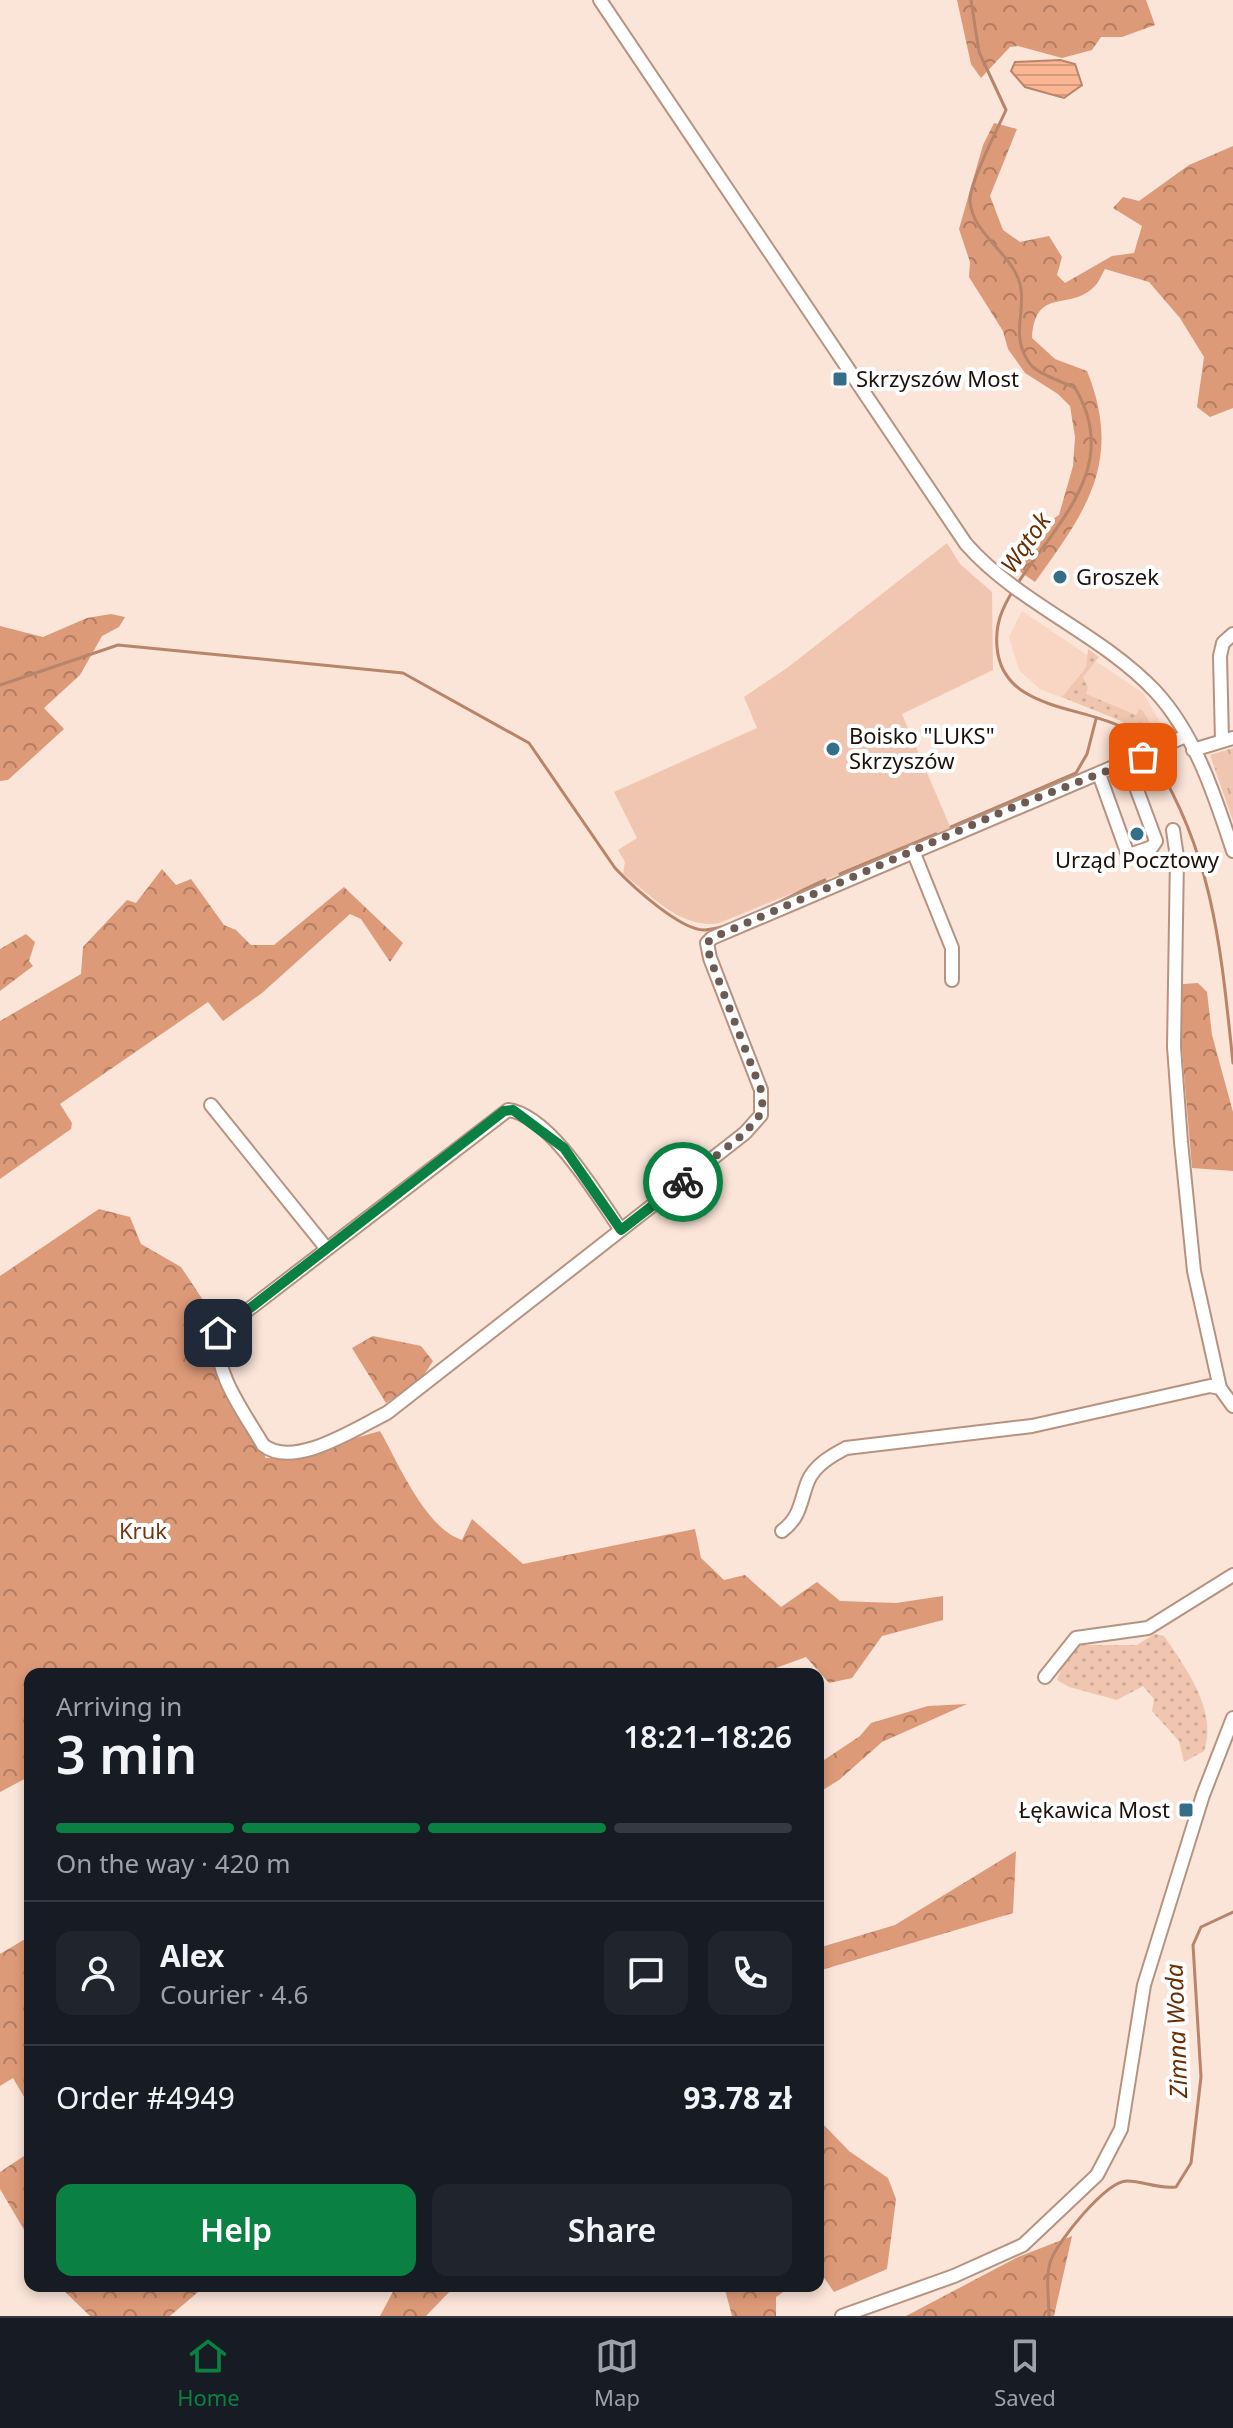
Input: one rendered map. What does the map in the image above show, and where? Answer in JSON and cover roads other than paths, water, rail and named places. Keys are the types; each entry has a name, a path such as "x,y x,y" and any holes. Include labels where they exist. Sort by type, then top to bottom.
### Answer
{"street":[{"path":"600,0 957,532 983,563 1139,676 1164,702 1193,750 1233,851"},
{"path":"1193,750 1228,740 1219,665 1223,643 1233,634"},
{"path":"621,1230 564,1148 520,1114 508,1110 218,1333 218,1357 228,1383 263,1445 285,1455 330,1441 387,1413 621,1230 745,1133 763,1111 761,1090 707,943 913,851 1143,757 1186,736"},
{"path":"1099,774 1127,852 1132,854 1152,847 1156,841 1127,763"},
{"path":"1173,830 1177,857 1174,1047 1194,1271 1220,1388 1233,1406"},
{"path":"913,851 952,948 952,980"},
{"path":"211,1105 327,1249"},
{"path":"782,1531 797,1517 812,1475 823,1462 846,1448 1032,1426 1210,1386 1220,1388"},
{"path":"1045,1677 1076,1638 1148,1628 1233,1575"},
{"path":"842,2316 1012,2251 1046,2227 1097,2175 1121,2129 1144,1985 1200,1804 1233,1718"}],"waterway":[{"name":"Wątok","path":"971,0 979,52 1006,110 974,182 970,201 972,213 1016,273 1022,293 1020,341 1028,361 1036,370 1075,388 1088,416 1091,443 1088,468 1079,492 1018,583"},
{"name":"Wątok","path":"1014,589 998,624 997,647 1004,671 1018,688 1039,700 1110,722 1131,732 1146,747"},
{"path":"0,685 118,645 403,673 529,743 615,868 645,896 683,923 705,930 719,928 825,880"},
{"path":"951,827 1076,773 1087,754 1096,719"},
{"name":"Wątok","path":"1152,757 1173,794 1202,867 1218,943 1233,1063"},
{"path":"840,874 936,834"},
{"name":"Zimna Woda","path":"1049,2316 1051,2260 1084,2213 1107,2191 1127,2181 1176,2187 1191,2163 1201,2077 1193,1945 1201,1927 1233,1912"}],"place":[{"name":"Skrzyszów Most","path":"840,379"},
{"name":"Groszek","path":"1060,577"},
{"name":"Boisko \"LUKS\" Skrzyszów","path":"833,749"},
{"name":"Urząd Pocztowy","path":"1137,834"},
{"name":"Łękawica Most","path":"1186,1810"}],"park label":[{"name":"Kruk","path":"143,1531"}]}
